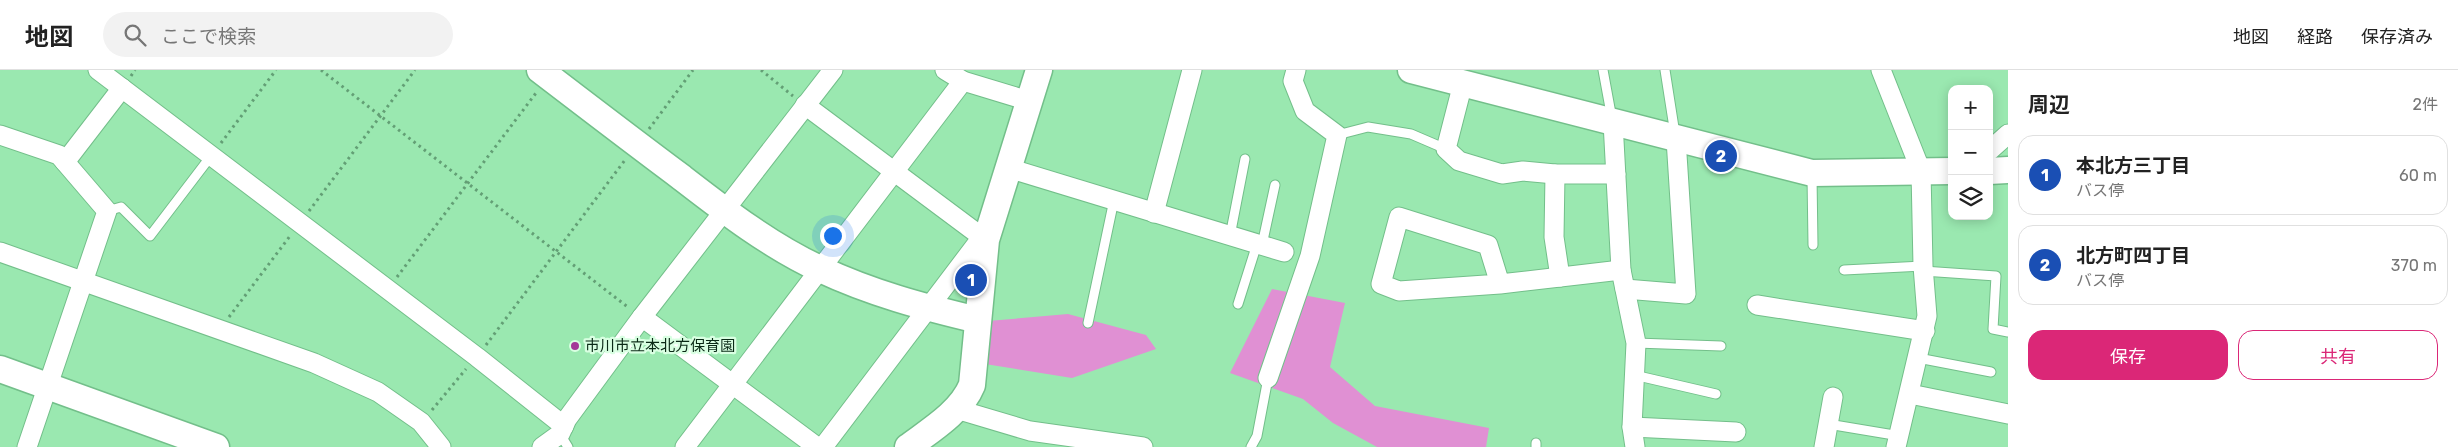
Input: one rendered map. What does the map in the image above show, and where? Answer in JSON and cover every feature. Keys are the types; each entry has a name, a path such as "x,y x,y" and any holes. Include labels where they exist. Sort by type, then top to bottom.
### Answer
{"street":[{"path":"98,70 477,357 564,436"},
{"path":"542,447 564,436 642,317 832,70"},
{"path":"945,70 963,81 1029,100"},
{"path":"908,447 956,409 968,395 972,385 984,239 1040,70"},
{"path":"1154,213 1192,70"},
{"path":"1268,378 1310,256 1337,135 1305,111 1293,81 1296,70"},
{"path":"1412,70 1812,173 1948,171"},
{"path":"1881,70 1922,171 1923,268 1927,316 1898,441"},
{"path":"544,73 724,210 780,248 819,269 870,290 928,308 978,320"},
{"path":"684,447 963,81"},
{"path":"1463,84 1446,149 1460,161 1502,174 1523,171 1555,174 1616,174"},
{"path":"65,162 122,88"},
{"path":"805,105 984,239"},
{"path":"1613,122 1621,270 1636,344 1632,427 1634,447"},
{"path":"1993,147 2008,134"},
{"path":"0,135 59,155 107,211 84,283 26,447"},
{"path":"1625,289 1686,294 1676,139"},
{"path":"1008,168 1284,252"},
{"path":"1993,170 2008,170"},
{"path":"1555,174 1554,238 1560,277"},
{"path":"1500,284 1488,245 1399,218 1381,284 1400,291 1500,284 1621,270"},
{"path":"823,447 928,308 984,239"},
{"path":"0,252 314,363 378,392 421,422 442,447"},
{"path":"1758,305 1925,331"},
{"path":"642,317 817,447"},
{"path":"0,369 216,447"},
{"path":"1910,394 2008,414"},
{"path":"1824,447 1834,397"},
{"path":"956,409 1030,431 1143,447"},
{"path":"1632,427 1736,432"}],"lane":[{"path":"1602,70 1613,122"},
{"path":"1665,70 1676,139"},
{"path":"1337,135 1368,127 1412,134 1446,149"},
{"path":"107,211 121,206 150,236 211,156"},
{"path":"1230,236 1246,159"},
{"path":"1812,173 1813,245"},
{"path":"1238,304 1260,244 1275,185"},
{"path":"1088,324 1114,200"},
{"path":"1844,270 1923,268 1996,276 1993,329 2008,332"},
{"path":"1636,344 1721,346"},
{"path":"1918,358 1990,372"},
{"path":"1634,375 1716,394"},
{"path":"1251,447 1257,436 1268,378"},
{"path":"1828,424 1898,441"}],"path":[{"path":"211,156 276,70"},
{"path":"321,70 642,317"},
{"path":"220,329 415,70"},
{"path":"421,422 477,357 555,251 694,70"},
{"path":"761,70 805,105"},
{"path":"388,290 469,182 544,73"}],"shaded area":[{"path":"1272,289 1345,303 1330,367 1375,406 1489,428 1486,447 1377,447 1333,423 1303,399 1230,373"},
{"path":"1068,314 1146,335 1156,349 1072,378 985,364 988,321"}],"place":[{"name":"北方町四丁目","path":"1721,156"},
{"name":"本北方三丁目","path":"971,280"},
{"name":"市川市立本北方保育園","path":"575,346"}]}
